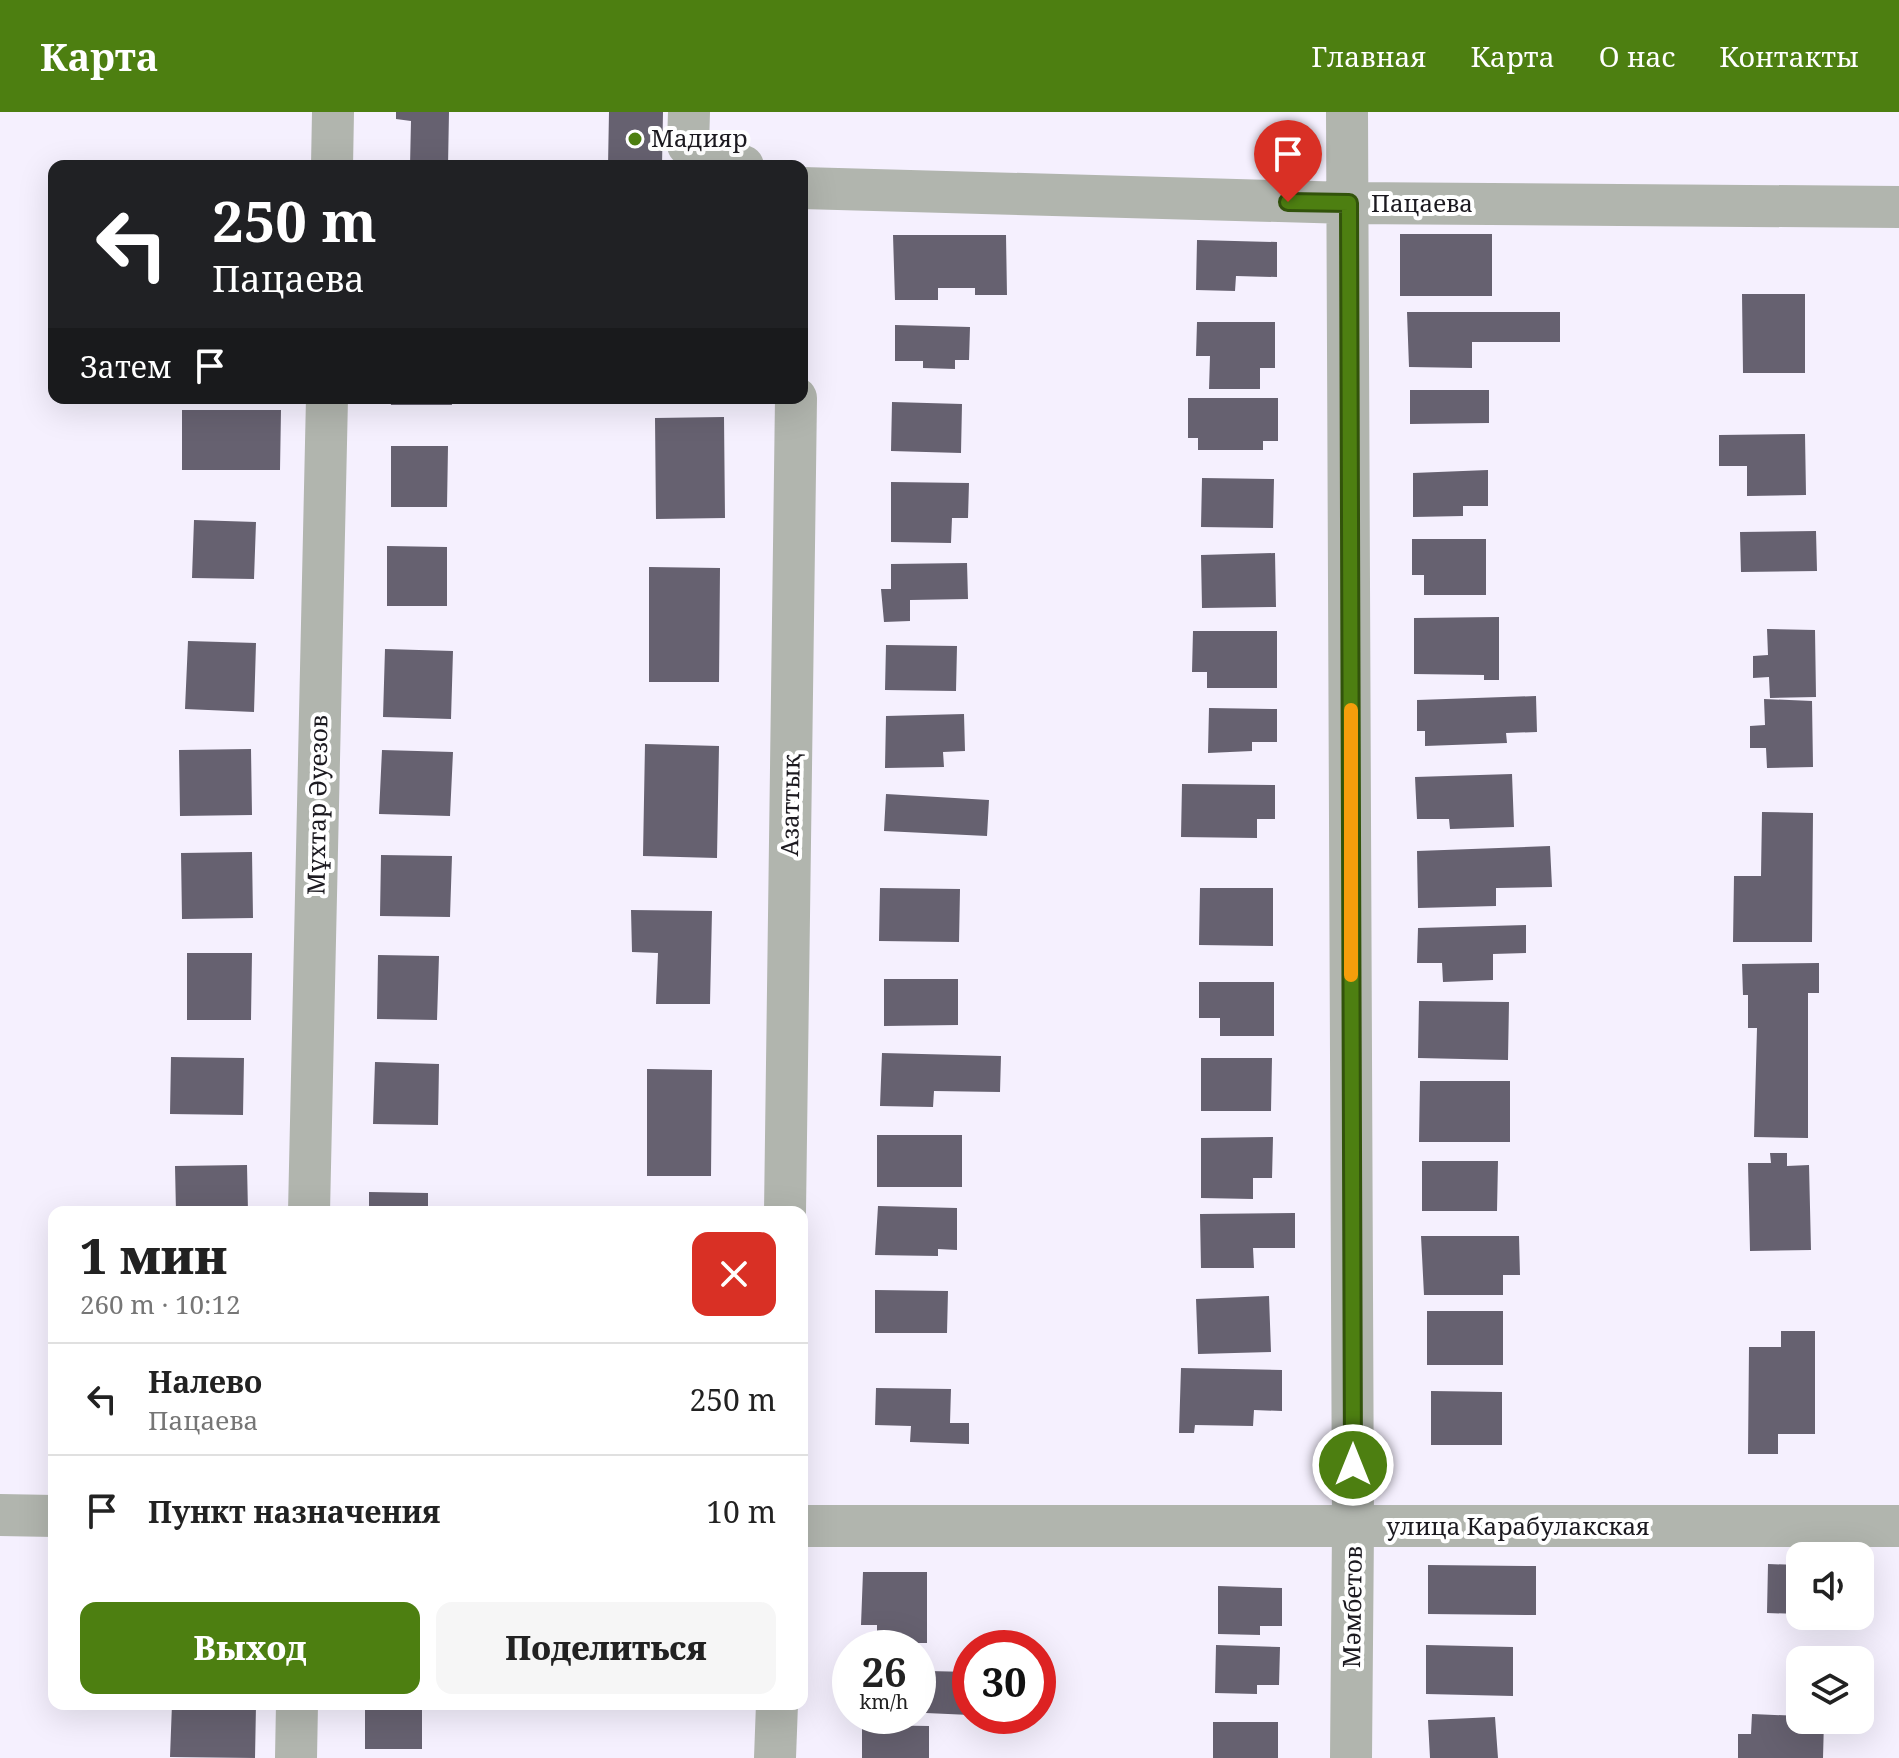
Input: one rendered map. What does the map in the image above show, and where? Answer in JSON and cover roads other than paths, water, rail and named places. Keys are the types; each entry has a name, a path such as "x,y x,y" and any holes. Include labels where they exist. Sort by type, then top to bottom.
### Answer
{"street":[{"path":"332,160 333,112"},
{"path":"689,112 688,145 727,160"},
{"name":"Мәмбетов","path":"1347,112 1353,1528 1351,1758"},
{"name":"Пацаева","path":"808,188 1349,203 1899,207"},
{"name":"Мұхтар Әуезов","path":"309,1206 327,404"},
{"name":"Азаттық","path":"785,1206 796,404"},
{"path":"0,1515 48,1516"},
{"name":"улица Карабулакская","path":"808,1526 1899,1526"},
{"path":"296,1758 297,1710"},
{"path":"775,1758 777,1710"}],"place":[{"name":"Мадияр","path":"635,139"}]}
